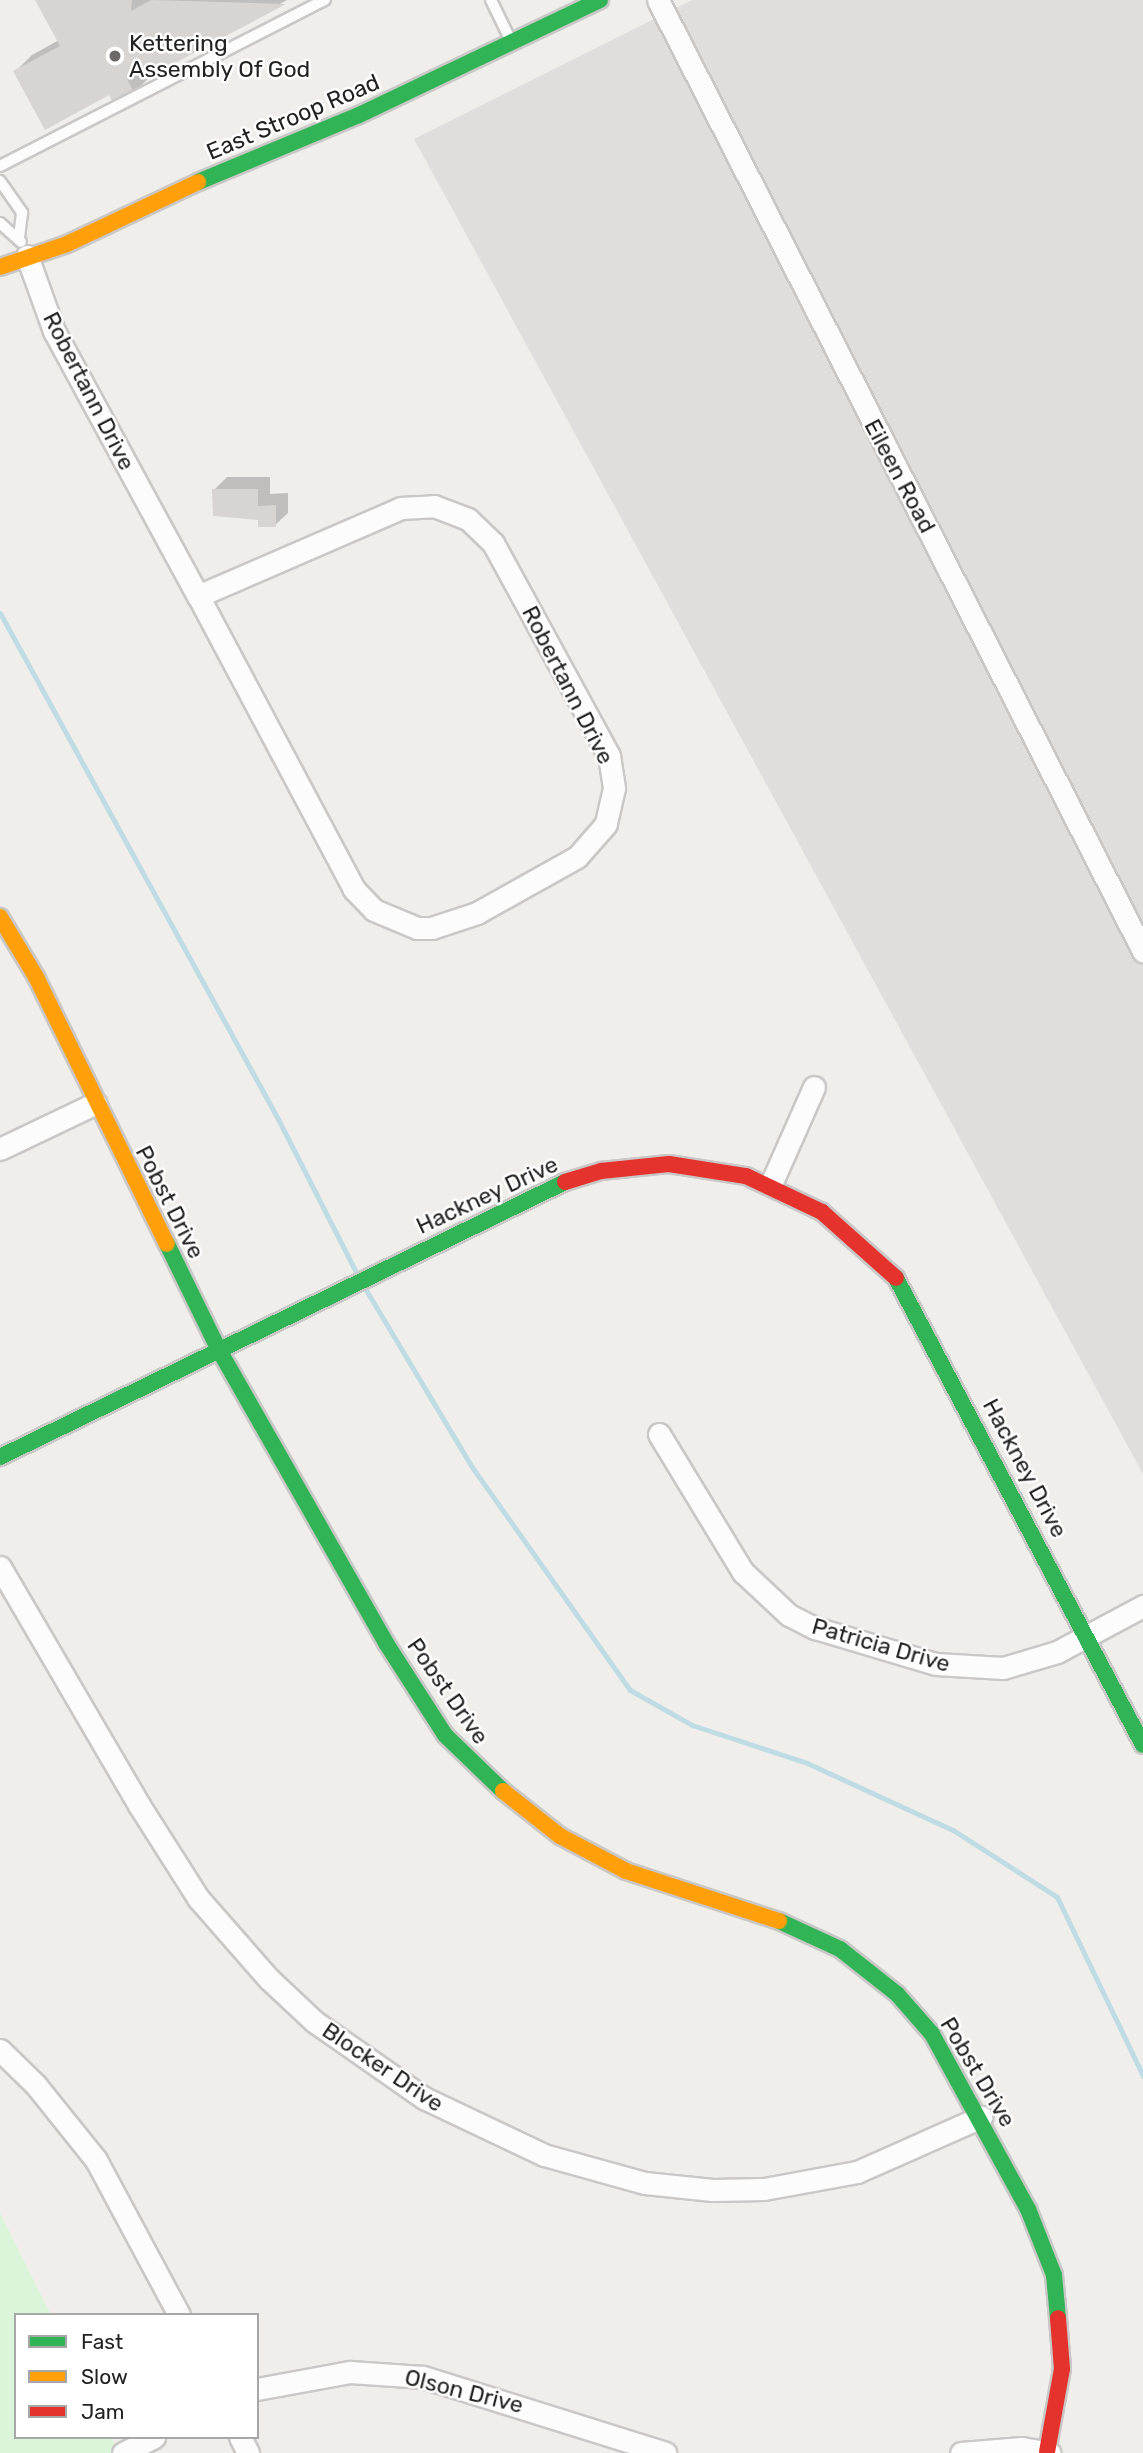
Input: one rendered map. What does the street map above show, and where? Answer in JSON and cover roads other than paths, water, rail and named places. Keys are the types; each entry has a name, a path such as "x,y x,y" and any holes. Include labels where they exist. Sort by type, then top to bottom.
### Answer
{"street":[{"name":"East Stroop Road","path":"0,267 23,247 105,227 151,202 359,115 513,44 600,0"},
{"name":"Eileen Road","path":"658,0 1143,951"},
{"name":"Robertann Drive","path":"23,247 54,331 354,889 389,920 432,928 466,917 578,857 606,824 614,788 609,755 494,544 468,519 434,506 401,508 198,596"},
{"name":"Pobst Drive","path":"0,917 36,977 219,1350 424,1705 480,1773 516,1805 584,1850 626,1871 780,1920 840,1949 897,1994 932,2034 981,2117 1028,2209 1054,2275 1062,2369 1048,2452"},
{"path":"771,1184 814,1087"},
{"path":"0,1149 96,1103"},
{"name":"Hackney Drive","path":"0,1457 538,1193 601,1171 669,1164 711,1169 771,1184 850,1233 900,1283 1143,1745"},
{"name":"Patricia Drive","path":"659,1434 743,1572 789,1615 815,1628 936,1664 978,1670 1028,1663 1088,1636 1143,1606"},
{"name":"Blocker Drive","path":"0,1567 138,1805 205,1907 269,1979 315,2022 424,2098 544,2155 645,2183 713,2190 764,2189 857,2172 981,2117"},
{"path":"0,2050 35,2084 96,2160 179,2313"},
{"name":"Olson Drive","path":"259,2388 317,2374 350,2372 423,2377 660,2452"},
{"path":"123,2453 150,2439"},
{"path":"961,2453 1021,2448 1048,2452"}],"lane":[{"path":"0,166 325,0"},
{"path":"491,0 513,44"},
{"path":"0,181 22,213 23,247"},
{"path":"0,223 23,247"}],"waterway":[{"path":"0,613 277,1117 356,1272"},
{"path":"366,1290 472,1467 630,1690 692,1725 807,1763 953,1830 1057,1897 1143,2076"}],"place":[{"name":"Kettering Assembly Of God","path":"115,56"}]}
